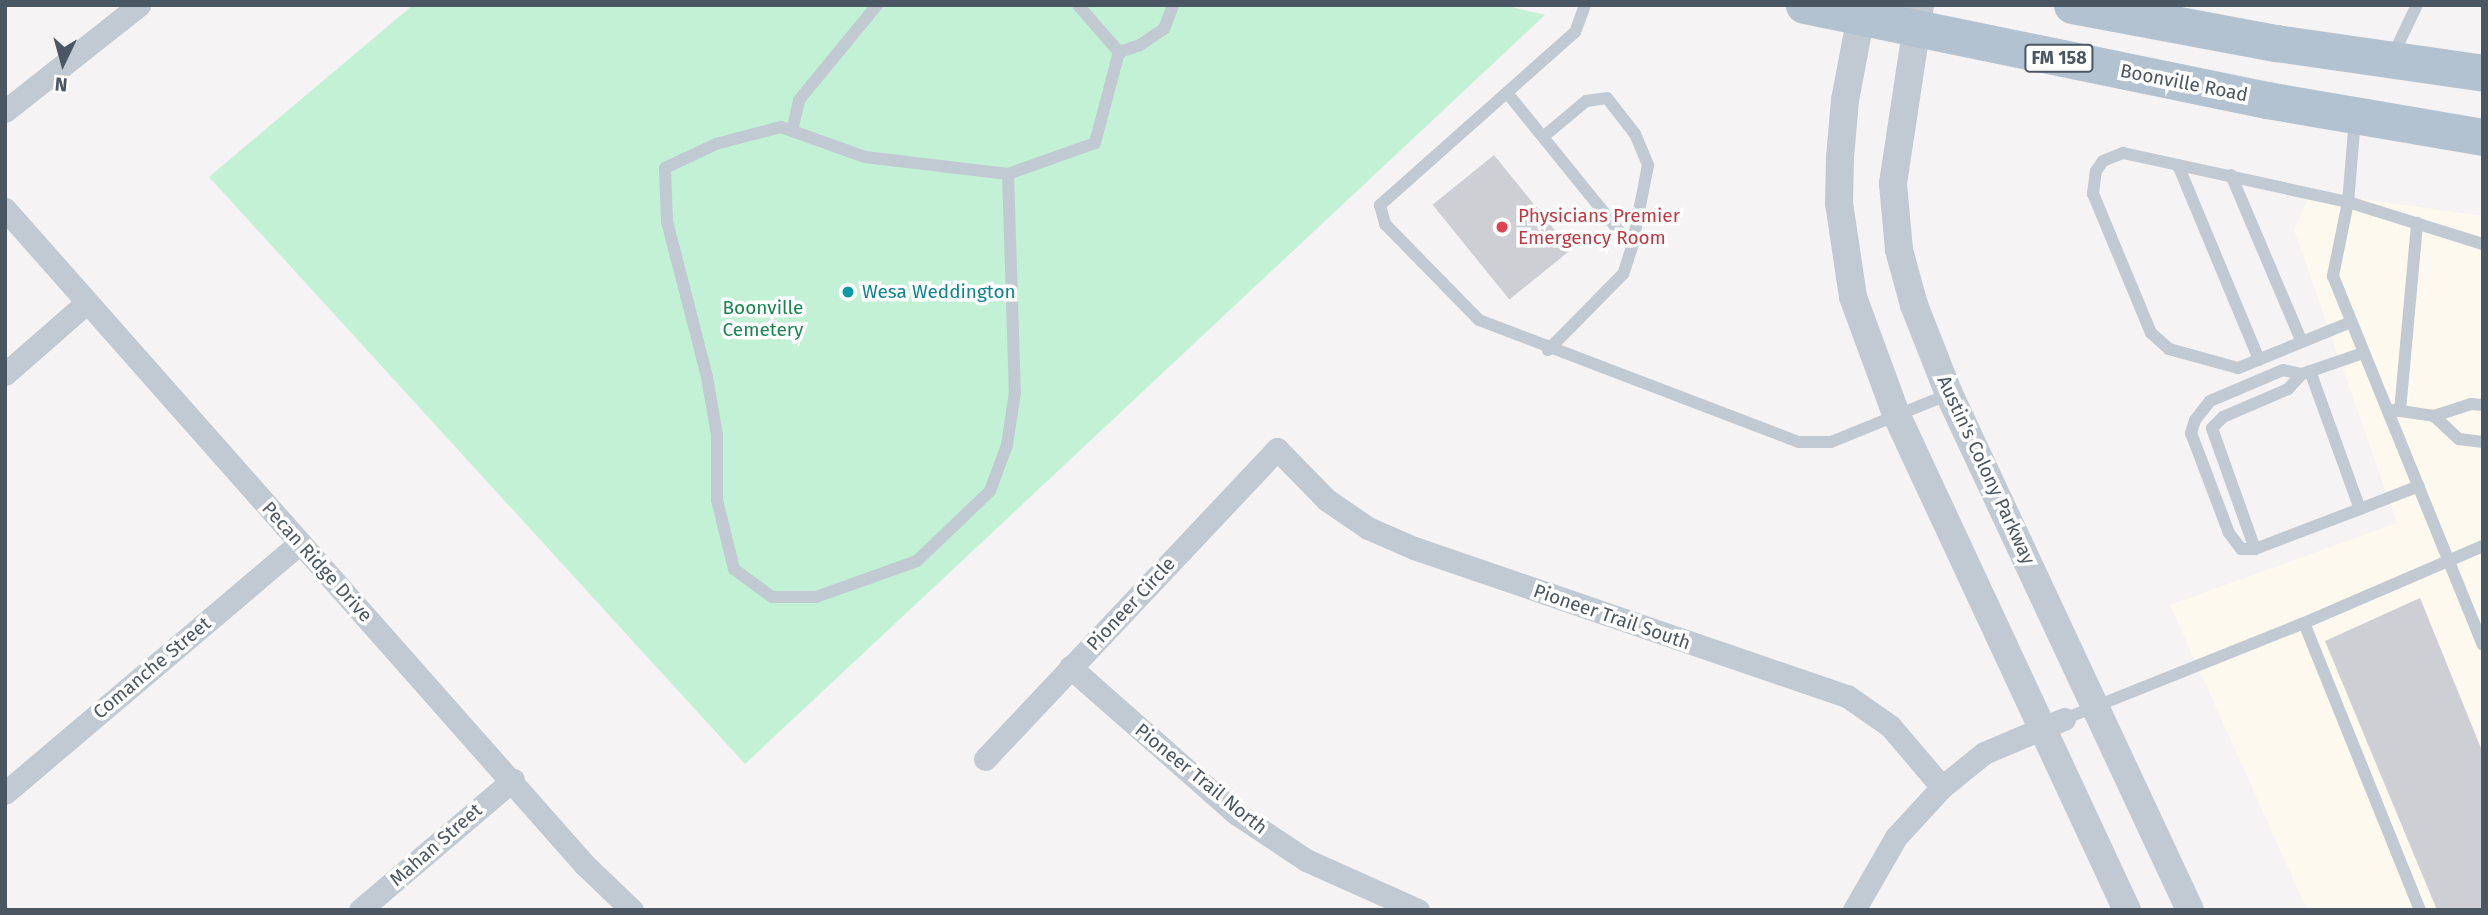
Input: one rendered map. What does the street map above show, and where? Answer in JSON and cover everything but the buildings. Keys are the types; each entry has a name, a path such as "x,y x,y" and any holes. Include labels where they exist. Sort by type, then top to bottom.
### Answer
{"main road":[{"name":"Boonville Road","path":"1804,5 1918,17 2474,139"},
{"path":"2073,5 2186,21 2390,61 2483,73"}],"street":[{"path":"5,111 139,5"},
{"path":"1862,11 1844,100 1839,203 1853,297 1896,414 2054,723 2127,910"},
{"name":"Austin's Colony Parkway","path":"1918,17 1893,184 1899,250 1914,305 1949,394 2190,910"},
{"name":"Pecan Ridge Drive","path":"5,209 513,780 585,865 632,910"},
{"path":"5,374 86,303"},
{"name":"Pioneer Circle","path":"985,759 1277,449"},
{"name":"Pioneer Trail South","path":"1277,449 1327,500 1368,528 1402,543 1847,696 1890,726 1942,787"},
{"name":"Comanche Street","path":"5,793 300,543"},
{"name":"Pioneer Trail North","path":"1070,667 1237,814 1306,860 1418,910"},
{"path":"1854,910 1896,836 1942,787 1983,753 2054,723"},
{"name":"Mahan Street","path":"360,910 513,780"}],"lane":[{"path":"792,131 799,100 877,5"},
{"path":"1078,5 1119,52"},
{"path":"1119,52 1140,45 1164,29 1173,5"},
{"path":"1585,5 1575,32 1380,205 1385,224 1479,320 1548,350 1799,442 1831,442 1949,394"},
{"path":"2390,61 2417,5"},
{"path":"1008,174 1015,392 1007,445 990,491 917,561 816,597 772,597 734,569 717,500 717,435 707,377 667,221 665,168 716,144 780,127 865,157 1008,174 1095,143 1119,52"},
{"path":"1508,94 1632,247"},
{"path":"1543,137 1586,101 1606,98 1635,134 1648,165 1632,247 1623,274 1548,350"},
{"path":"2356,115 2348,202 2333,276 2363,353 2393,410 2419,486 2483,645"},
{"path":"2351,322 2238,368 2157,342 2093,194 2096,171 2103,161 2123,153 2348,202 2483,244"},
{"path":"2178,165 2259,360"},
{"path":"2231,176 2302,342"},
{"path":"2393,410 2417,223"},
{"path":"2255,549 2212,428 2223,417 2288,389 2306,373 2363,353"},
{"path":"2306,373 2283,370 2210,401 2195,421 2192,433 2230,533 2241,549 2255,549 2419,486"},
{"path":"2306,373 2360,509"},
{"path":"2393,410 2434,416 2471,404 2483,405"},
{"path":"2434,416 2459,439 2483,442"},
{"path":"2054,723 2452,564 2483,546"},
{"path":"2304,623 2420,910"}],"shaded area":[{"path":"2311,192 2483,216 2483,910 2307,910 2170,605 2397,523 2294,230"}],"green space":[{"name":"Boonville Cemetery","path":"413,5 1502,5 1545,15 745,764 209,177"}],"place":[{"name":"Physicians Premier Emergency Room","path":"1502,227"},
{"name":"Wesa Weddington","path":"848,292"}]}
